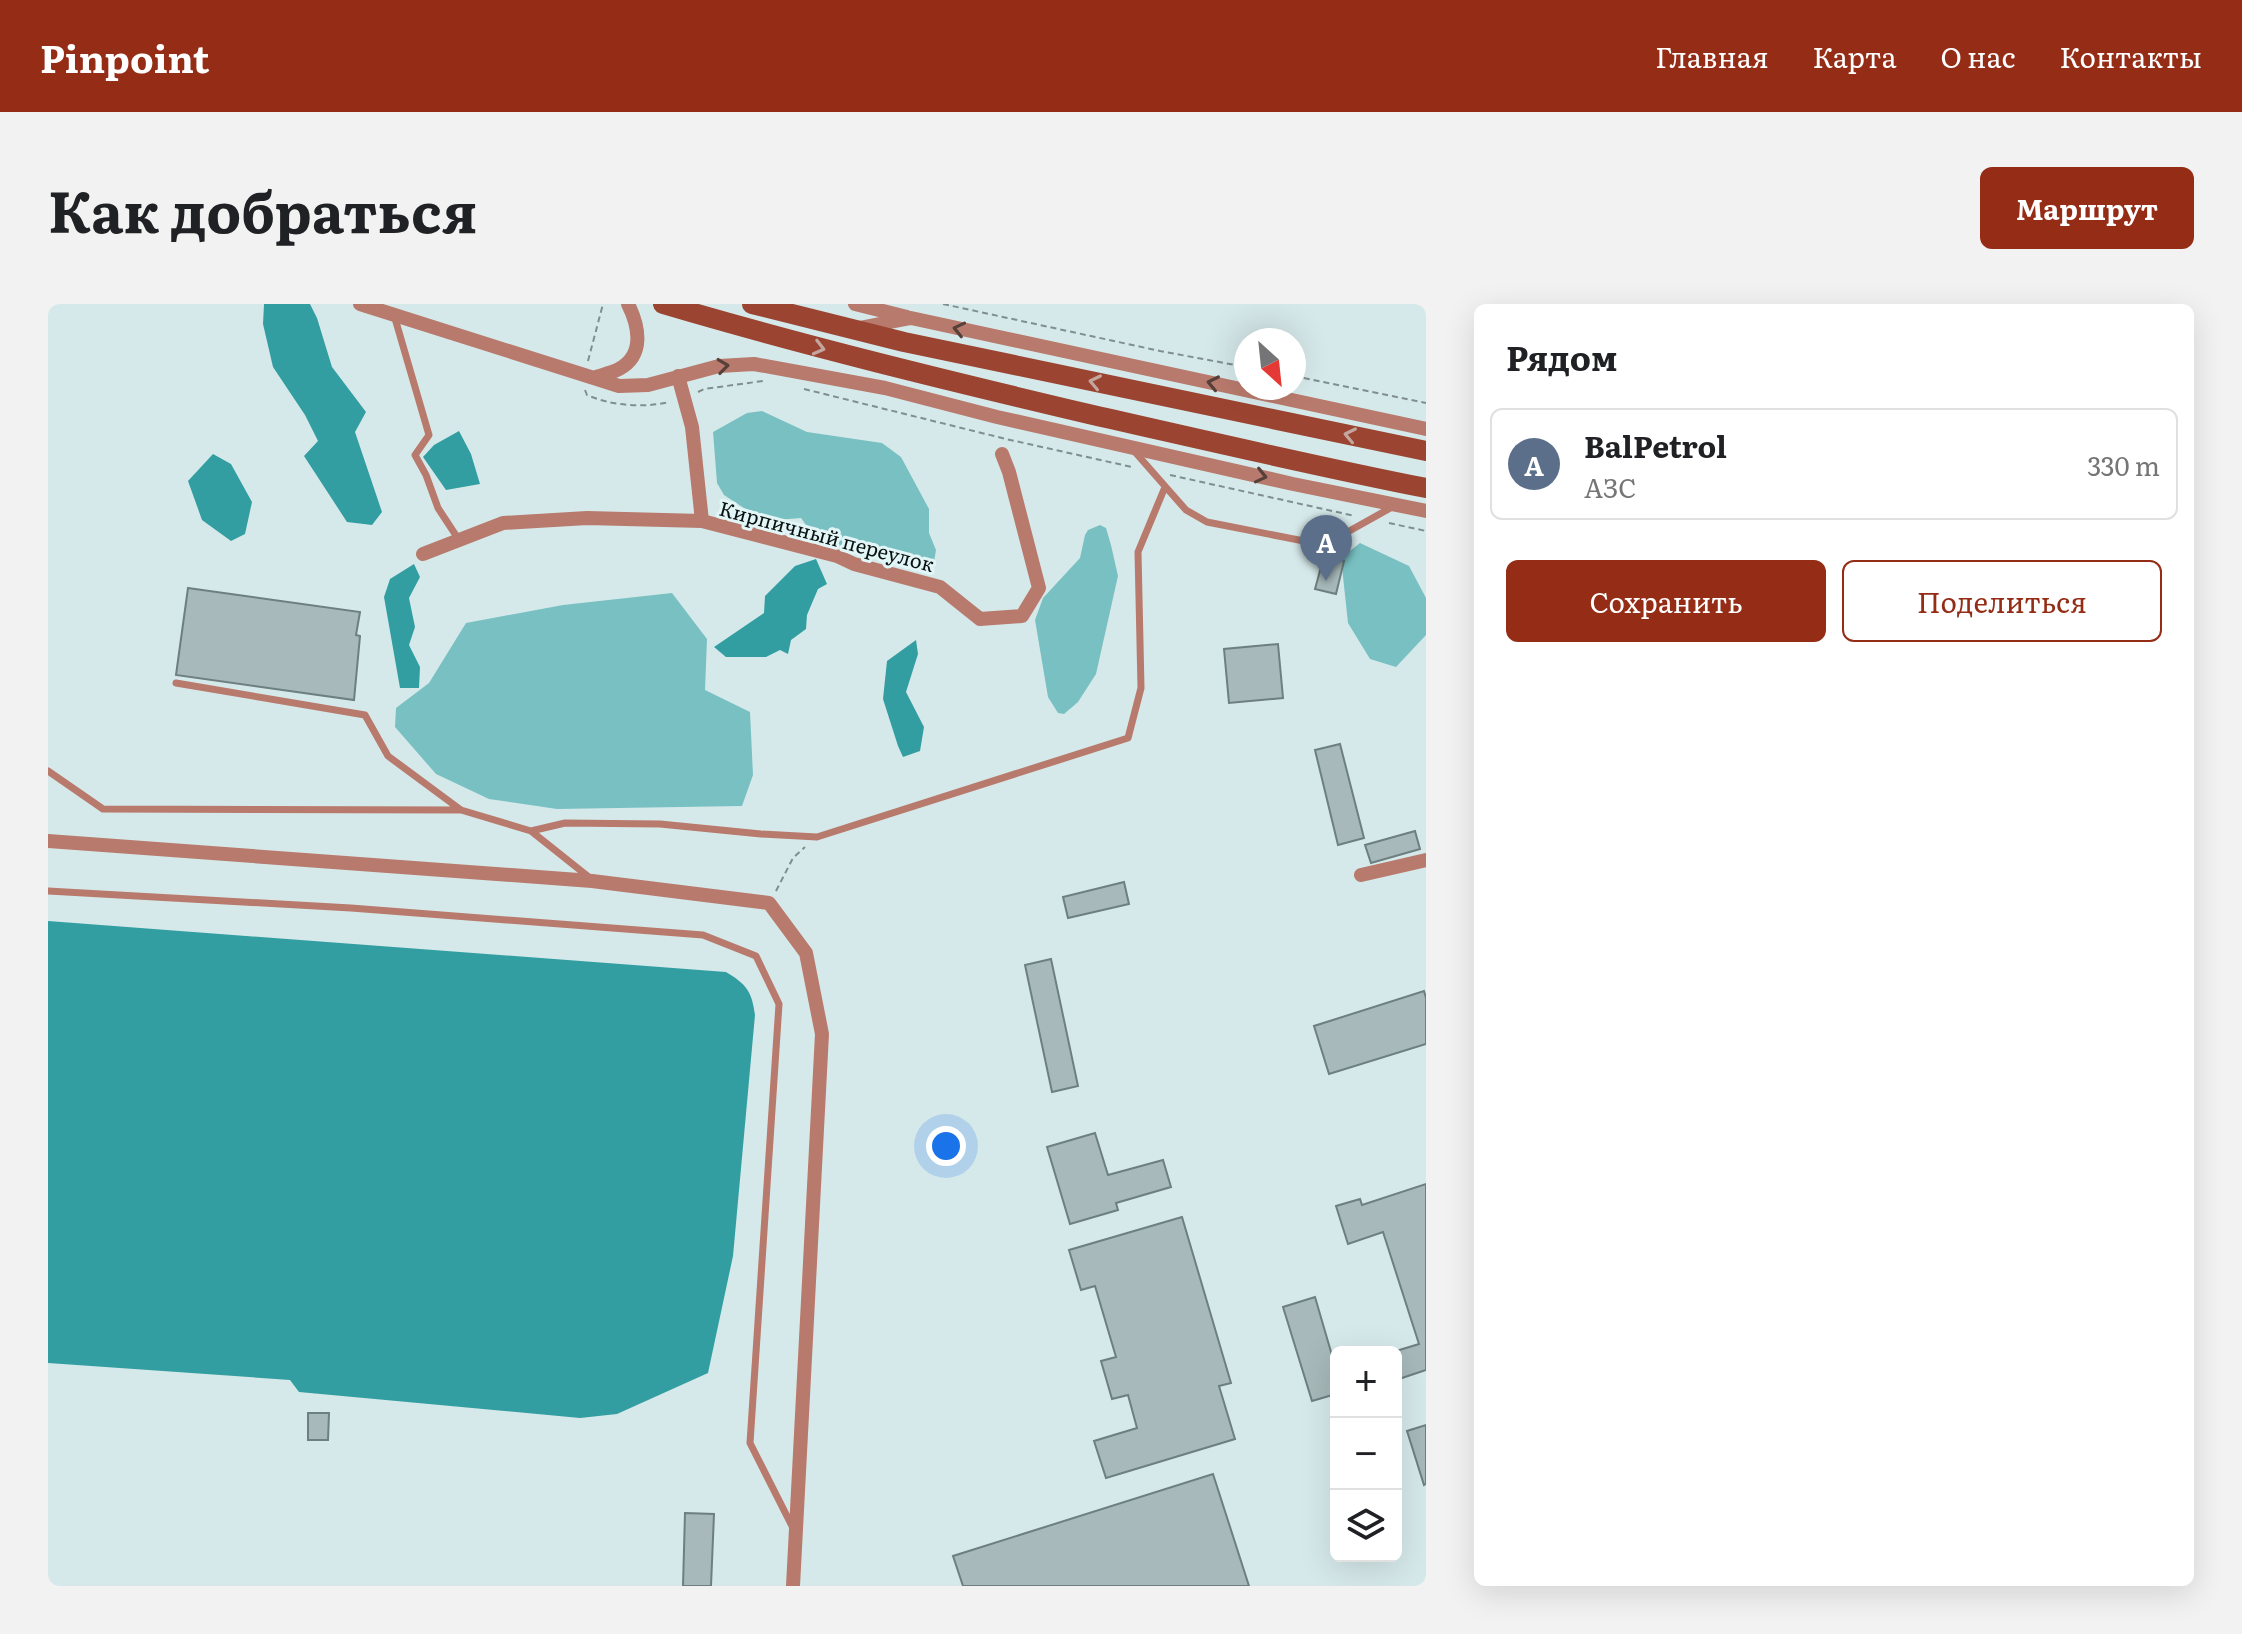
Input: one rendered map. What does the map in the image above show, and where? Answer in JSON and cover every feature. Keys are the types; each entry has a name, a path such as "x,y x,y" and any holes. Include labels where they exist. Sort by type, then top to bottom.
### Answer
{"main road":[{"path":"663,304 899,370 1309,465 1426,488"},
{"path":"752,304 904,342 1426,451"}],"street":[{"path":"360,304 619,386 648,385 719,366 754,364 885,388 997,417 1426,511"},
{"path":"589,377 622,368 636,351 638,332 628,304"},
{"path":"855,304 1426,429"},
{"path":"851,329 911,318"},
{"path":"854,357 885,388"},
{"path":"678,376 692,427 702,521"},
{"name":"Кирпичный переулок","path":"423,554 503,523 587,518 702,521 940,587 980,619 1022,616 1039,588 1002,454"},
{"path":"48,841 592,881 769,903 806,953 822,1034 793,1586"},
{"path":"1361,875 1426,860"}],"lane":[{"path":"394,315 429,435 415,455 438,508 459,540"},
{"path":"1131,447 1186,510 1207,522 1314,543 1344,534 1396,504"},
{"path":"531,831 565,823 660,824 817,837 1128,738 1141,688 1138,552 1165,487"},
{"path":"176,683 365,715 388,756 461,810"},
{"path":"48,771 103,809 461,810 531,831 592,881"},
{"path":"48,891 351,908 703,935 756,956 779,1004 750,1443 796,1536"}],"path":[{"path":"603,304 591,342 589,377 583,385 587,395 619,404 653,405 682,399 704,389 769,380"},
{"path":"943,304 1234,365"},
{"path":"969,304 971,310"},
{"path":"1306,378 1426,403"},
{"path":"798,387 1006,439 1426,531"},
{"path":"769,903 793,858 817,837"}],"shaded area":[{"path":"264,304 310,304 332,367 366,412 355,432 382,512 372,525 347,522 304,456 318,441 305,415 273,367 263,324"},
{"path":"762,411 807,432 882,443 901,457 929,509 929,533 936,550 934,562 925,569 830,546 816,539 801,518 764,521 724,495 717,483 713,432 747,413"},
{"path":"459,431 471,454 480,484 446,490 423,457 434,445"},
{"path":"213,454 231,464 252,502 245,534 231,541 202,520 188,481"},
{"path":"1100,525 1106,528 1118,576 1096,674 1078,702 1064,714 1058,713 1048,697 1035,620 1043,598 1080,558 1088,530"},
{"path":"1360,543 1409,566 1426,598 1426,635 1396,667 1370,659 1348,623 1341,558"},
{"path":"816,559 827,584 818,589 807,615 806,629 791,640 788,654 780,650 766,657 726,657 714,647 764,613 765,596 795,566"},
{"path":"414,564 420,577 409,598 415,627 409,645 420,667 419,688 400,688 384,597 390,579"},
{"path":"672,593 707,639 705,690 750,712 753,775 742,806 557,809 489,799 436,774 395,727 396,708 429,683 466,623 563,605"},
{"path":"916,640 918,654 906,692 924,727 920,751 903,757 883,699 887,661"},
{"path":"48,921 726,972 733,976 750,994 755,1015 733,1256 708,1373 617,1414 580,1418 299,1392 290,1380 48,1363"}],"building":[{"path":"1324,556 1344,561 1336,594 1315,589"},
{"path":"188,588 360,612 356,635 360,636 354,700 176,675"},
{"path":"1278,644 1283,698 1229,703 1224,649"},
{"path":"1340,744 1364,838 1338,845 1315,750"},
{"path":"1415,831 1420,849 1371,863 1365,845"},
{"path":"1124,882 1129,904 1068,918 1063,897"},
{"path":"1051,959 1078,1086 1052,1092 1025,965"},
{"path":"1424,991 1426,1044 1329,1074 1314,1026"},
{"path":"1095,1133 1108,1175 1163,1160 1171,1187 1116,1203 1118,1210 1070,1224 1047,1147"},
{"path":"1426,1184 1426,1370 1402,1378 1402,1349 1419,1344 1383,1232 1348,1244 1336,1206 1360,1199 1362,1205"},
{"path":"1182,1217 1231,1383 1219,1386 1235,1439 1106,1478 1094,1441 1137,1428 1128,1395 1112,1399 1101,1361 1116,1357 1095,1286 1081,1290 1069,1250"},
{"path":"1315,1297 1330,1348 1330,1396 1312,1401 1283,1307"},
{"path":"308,1413 329,1413 328,1440 308,1440"},
{"path":"1426,1425 1426,1484 1424,1485 1407,1431"},
{"path":"1213,1474 1249,1586 963,1586 953,1556"},
{"path":"685,1513 714,1514 711,1586 683,1586"}],"place":[{"name":"BalPetrol","path":"1326,581"}]}
